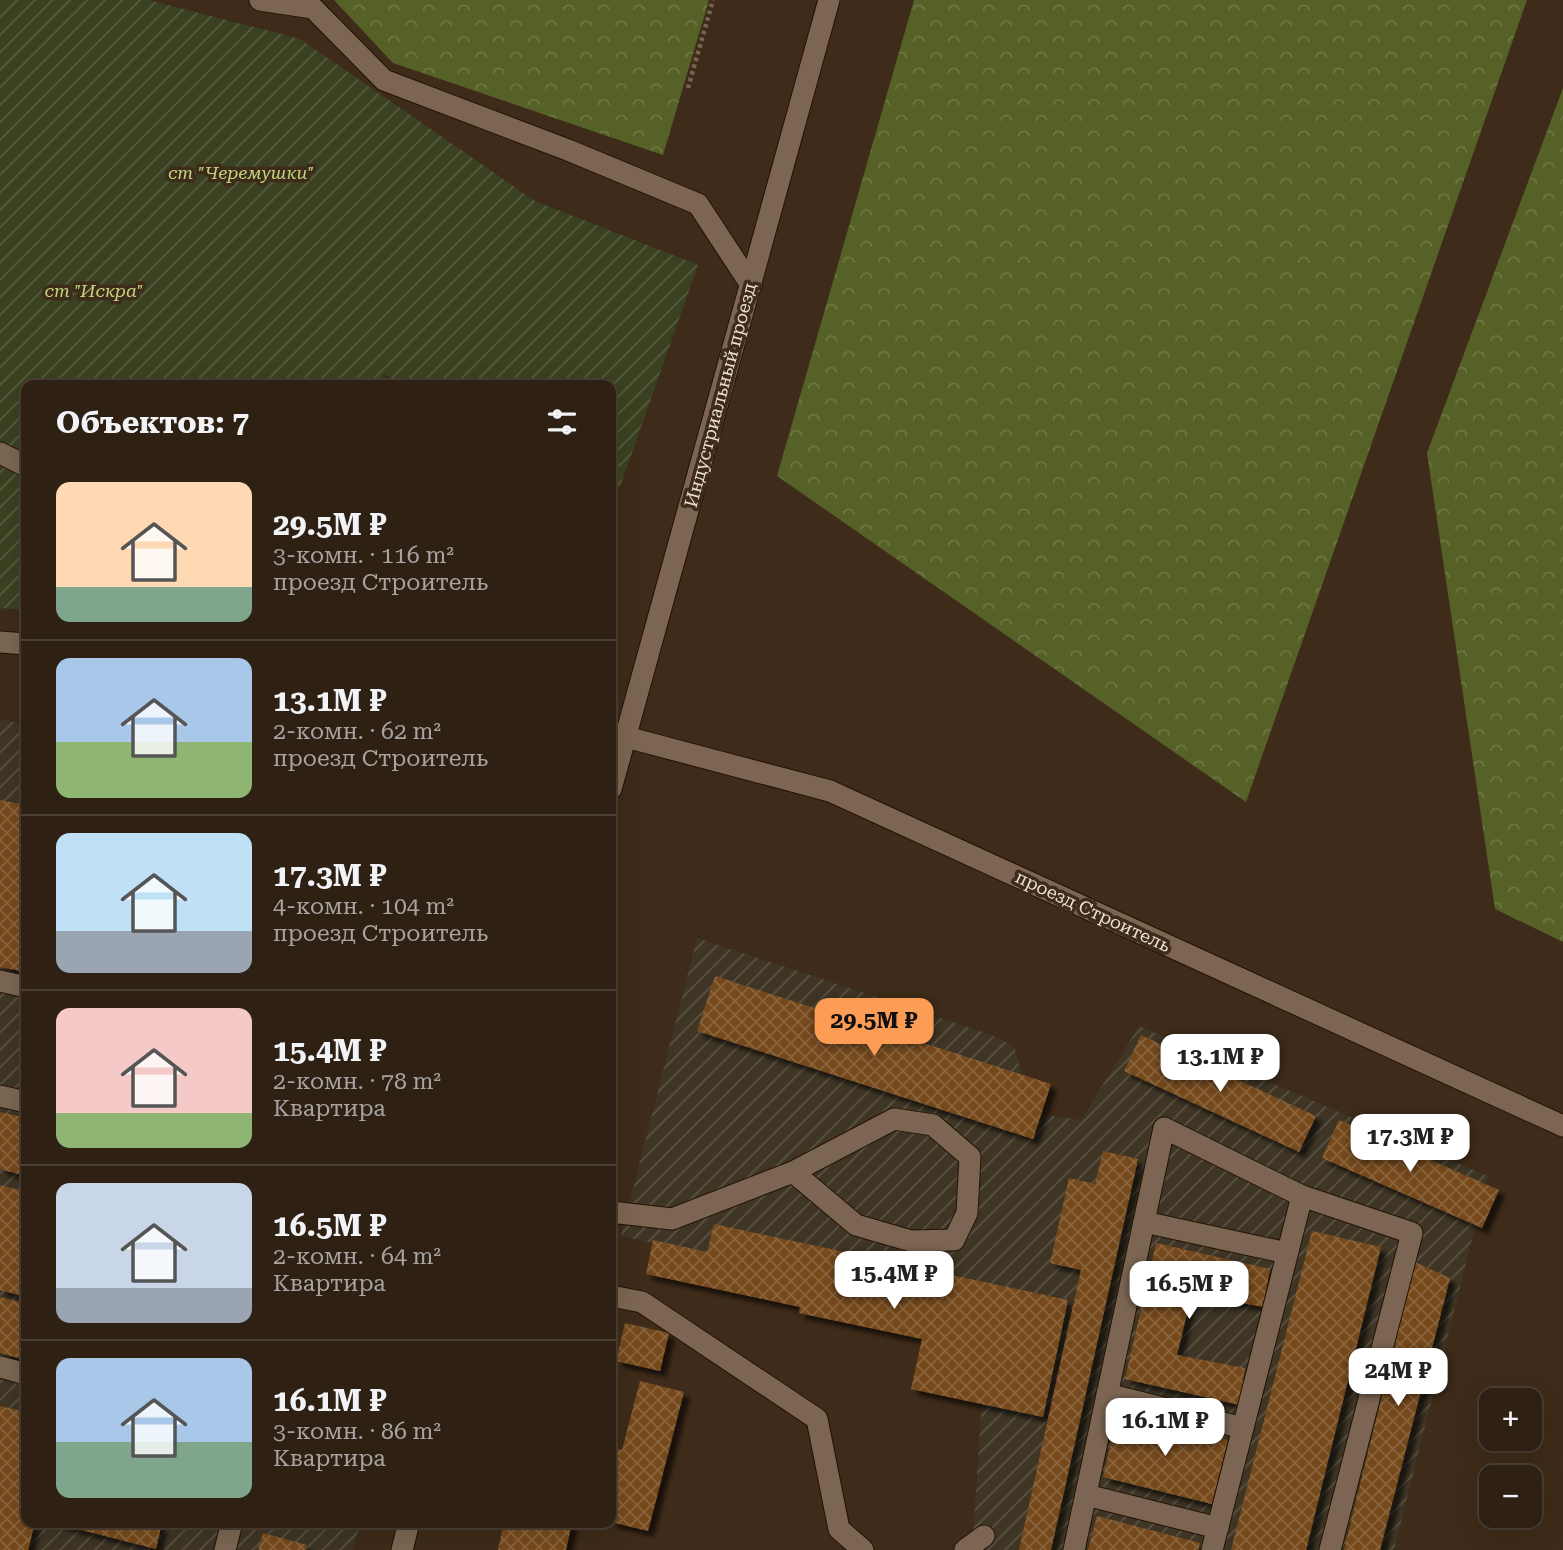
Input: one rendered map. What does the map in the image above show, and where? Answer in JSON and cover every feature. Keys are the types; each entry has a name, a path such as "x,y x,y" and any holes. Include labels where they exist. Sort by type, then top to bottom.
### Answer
{"street":[{"path":"260,0 313,8 384,80 568,150 698,204 751,285"},
{"name":"Индустриальный проезд","path":"618,735 751,285 829,0"},
{"path":"0,453 21,464"},
{"path":"0,642 21,644"},
{"name":"проезд Строитель","path":"618,735 831,791 1563,1126"},
{"path":"0,981 21,986"},
{"path":"0,1096 21,1101"},
{"path":"616,1213 672,1219 793,1172 894,1119 933,1125 970,1157 967,1213 954,1240 911,1241 856,1225 793,1172"},
{"path":"1074,1550 1164,1128 1302,1196 1412,1233 1330,1550"},
{"path":"1212,1550 1302,1196"},
{"path":"1144,1222 1287,1253"},
{"path":"616,1297 642,1303 817,1419 839,1529 863,1550"},
{"path":"0,1367 21,1373"},
{"path":"1107,1394 1243,1428"},
{"path":"1086,1495 1218,1528"},
{"path":"225,1550 230,1528"},
{"path":"402,1550 408,1528"},
{"path":"965,1550 984,1536"}],"path":[{"path":"688,88 713,0"}],"shaded area":[{"path":"0,719 21,724 21,1528 359,1528 352,1550 0,1550"},
{"path":"697,938 989,1034 1014,1046 1034,1113 1081,1120 1139,1026 1488,1176 1394,1550 972,1550 989,1295 903,1302 621,1236"}],"green space":[{"path":"0,0 149,0 300,39 535,201 698,265 620,487 616,485 616,380 396,380 385,375 380,380 21,380 21,610 0,608"},
{"path":"334,0 709,0 663,155 393,63"},
{"path":"914,0 1527,0 1246,802 777,476"},
{"path":"1563,88 1563,942 1495,909 1427,453"}],"building":[{"path":"0,800 21,804 21,971 0,967"},
{"path":"715,976 1051,1084 1033,1139 697,1031"},
{"path":"1141,1035 1316,1116 1299,1152 1124,1071"},
{"path":"0,1112 21,1117 21,1175 0,1169"},
{"path":"1339,1120 1499,1190 1482,1228 1322,1158"},
{"path":"1103,1151 1138,1159 1051,1550 1019,1550 1081,1270 1050,1263 1069,1178 1095,1184"},
{"path":"0,1185 21,1191 21,1296 0,1290"},
{"path":"714,1224 1068,1300 1043,1417 911,1389 922,1339 799,1313 800,1307 646,1274 653,1240 707,1252"},
{"path":"1312,1231 1381,1247 1306,1550 1231,1550"},
{"path":"1156,1243 1270,1269 1263,1307 1192,1293 1177,1355 1245,1368 1240,1405 1125,1379"},
{"path":"1415,1262 1450,1278 1380,1550 1344,1550"},
{"path":"0,1297 21,1303 21,1359 0,1353"},
{"path":"625,1323 669,1333 660,1371 616,1361"},
{"path":"640,1381 684,1392 648,1531 616,1523 616,1448 622,1450"},
{"path":"0,1406 21,1411 21,1528 34,1528 28,1550 0,1550"},
{"path":"1118,1413 1228,1440 1212,1504 1103,1477"},
{"path":"1097,1516 1200,1543 1198,1550 1088,1550"},
{"path":"74,1528 161,1528 156,1549"},
{"path":"503,1528 571,1528 566,1550 498,1550"},
{"path":"263,1533 307,1545 305,1550 258,1550"}],"park label":[{"name":"ст \"Черемушки\"","path":"241,172"},
{"name":"ст \"Искра\"","path":"94,290"}]}
